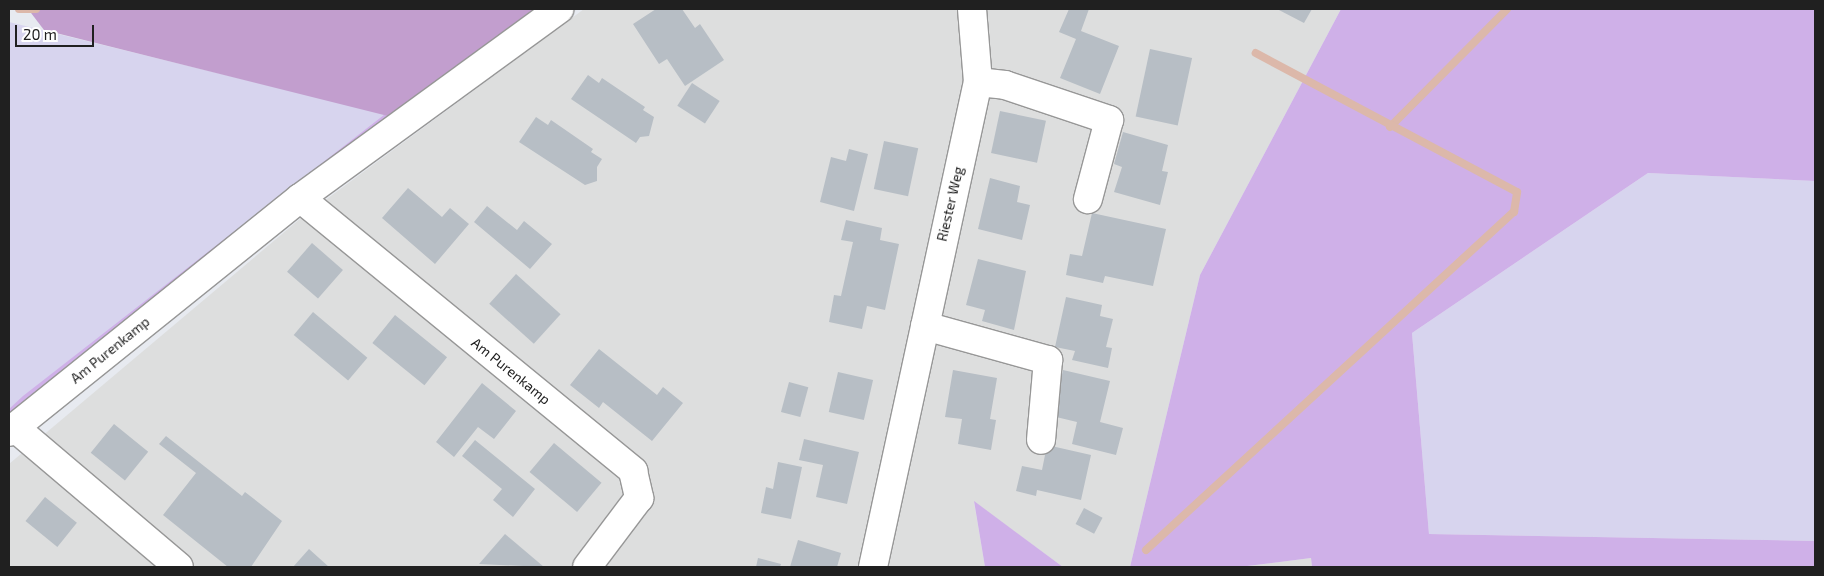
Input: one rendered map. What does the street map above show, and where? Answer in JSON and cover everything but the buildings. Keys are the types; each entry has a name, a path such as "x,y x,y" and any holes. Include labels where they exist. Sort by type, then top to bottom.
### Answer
{"street":[{"name":"Am Purenkamp","path":"179,567 11,429 300,198 559,9"},
{"name":"Riester Weg","path":"873,567 978,82 972,9"},
{"path":"978,82 1005,85 1109,120 1088,199"},
{"name":"Am Purenkamp","path":"300,198 633,471 639,498 587,567"},
{"path":"925,326 1048,360 1041,440"}],"shaded area":[{"path":"28,9 542,9 392,117 44,30"},
{"path":"584,9 1341,9 1200,275 1130,567 1063,567 974,502 985,567 9,567 9,464 301,218"},
{"path":"1341,9 1815,9 1815,181 1648,173 1412,333 1429,534 1815,541 1815,567 1312,567 1311,558 1239,567 1130,567 1200,275"},
{"path":"9,22 385,114 9,409"},
{"path":"385,114 392,117 9,419 9,409 23,396"},
{"path":"1648,173 1815,181 1815,541 1429,534 1412,333"},
{"path":"974,501 1063,567 985,567"},
{"path":"1311,558 1312,567 1239,567"}],"waterway":[{"path":"19,9 36,9"},
{"path":"1390,127 1507,9"},
{"path":"1146,550 1514,212 1517,192 1256,53"}]}
